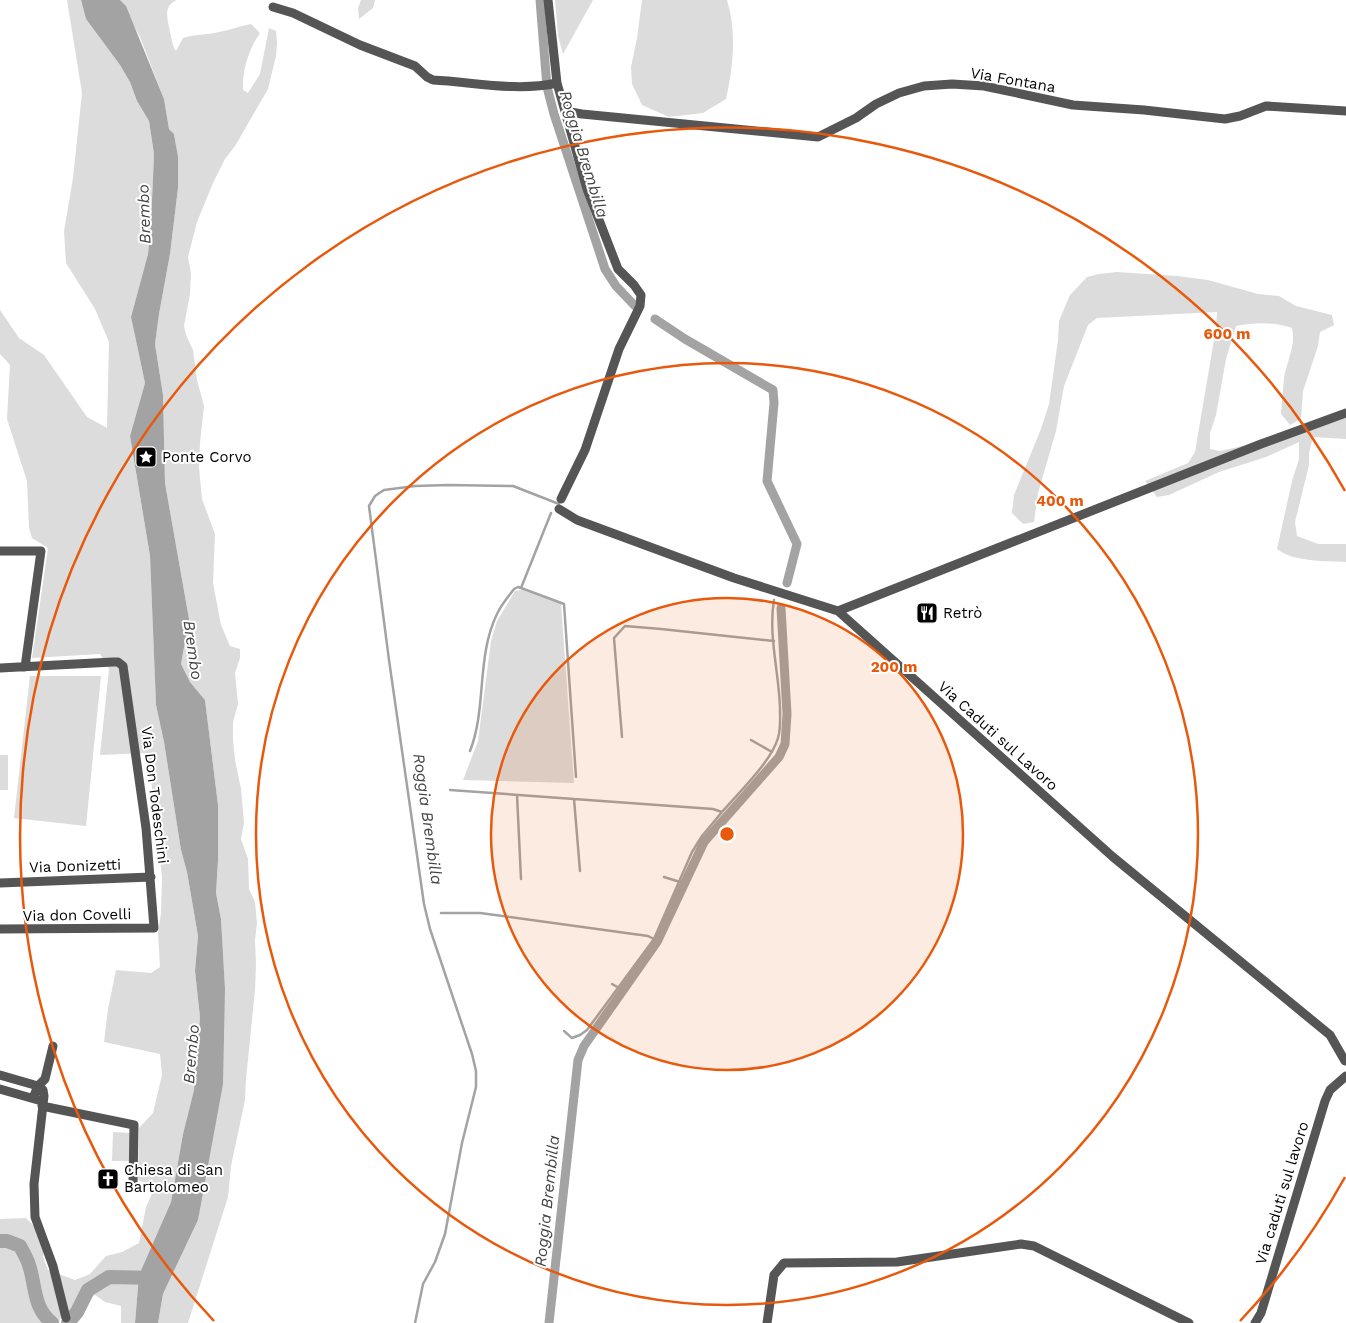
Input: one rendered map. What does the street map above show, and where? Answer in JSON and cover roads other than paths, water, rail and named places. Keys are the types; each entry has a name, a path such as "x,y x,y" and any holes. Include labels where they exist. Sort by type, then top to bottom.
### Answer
{"street":[{"path":"548,0 555,84 566,111 587,189 618,268 641,295 640,306 619,349 585,450 560,500"},
{"path":"273,7 293,13 360,45 415,66 433,80 514,87 540,87 555,84"},
{"name":"Via Fontana","path":"566,111 818,137 899,93 924,86 952,84 984,86 1073,105 1225,118 1240,116 1266,106 1346,111"},
{"path":"559,509 577,520 734,578 838,611 1252,448 1346,413"},
{"path":"0,551 41,551 25,667 0,668"},
{"name":"Via Caduti sul Lavoro","path":"838,611 1113,856 1330,1036 1346,1061"},
{"name":"Via Don Todeschini","path":"25,667 112,662 118,662 123,666 146,828 154,928"},
{"name":"Via Donizetti","path":"0,883 151,877"},
{"name":"Via don Covelli","path":"0,929 154,928"},
{"path":"33,1098 38,1086 46,1079 53,1046"},
{"path":"0,1075 38,1086 43,1090 44,1096 34,1184 35,1217 53,1266 66,1318"},
{"name":"Via caduti sul lavoro","path":"1255,1323 1261,1313 1325,1100 1330,1090 1346,1076"},
{"path":"0,1089 33,1098 39,1101 42,1106 134,1125 133,1186"},
{"path":"767,1323 774,1275 784,1263 897,1262 1021,1244 1029,1244 1042,1250 1188,1323"}],"waterway":[{"name":"Roggia Brembilla","path":"540,0 547,87 554,114 605,269 616,286 635,306"},
{"name":"Roggia Brembilla","path":"655,319 685,339 773,390 774,403 767,481 797,544 787,583"},
{"name":"Roggia Brembilla","path":"415,1323 423,1284 435,1262 445,1234 462,1143 476,1087 476,1071 430,929 424,904 369,506 375,496 384,490 415,486 448,485 513,486 559,504"},
{"path":"551,513 521,588 564,604 576,777"},
{"path":"470,751 475,735 486,648 491,630 497,614 505,601 514,589 521,588"},
{"path":"722,812 762,767 769,757 779,734 779,694 772,627 774,600"},
{"name":"Roggia Brembilla","path":"549,1323 578,1060 584,1046 657,942 704,842 779,757 785,744 787,714 781,608"},
{"path":"622,737 614,638 625,626 774,641"},
{"path":"751,740 772,752"},
{"path":"450,790 713,809 722,812 702,836 692,852 654,939 587,1030 572,1038 564,1031"},
{"path":"517,795 521,879"},
{"path":"574,799 580,871"},
{"path":"664,877 680,882"},
{"path":"441,913 480,913 648,936 654,939"},
{"path":"612,984 619,988"},
{"path":"0,1241 7,1241 20,1246 29,1265 38,1304 41,1311 52,1323"},
{"path":"68,1323 77,1312 88,1290 109,1277 157,1278"}],"place":[{"name":"Ponte Corvo","path":"146,457"},
{"name":"Retrò","path":"927,613"},
{"name":"Chiesa di San Bartolomeo","path":"108,1179"}],"water label":[{"name":"Brembo","path":"144,214"},
{"name":"Brembo","path":"193,650"},
{"name":"Brembo","path":"191,1054"}]}
